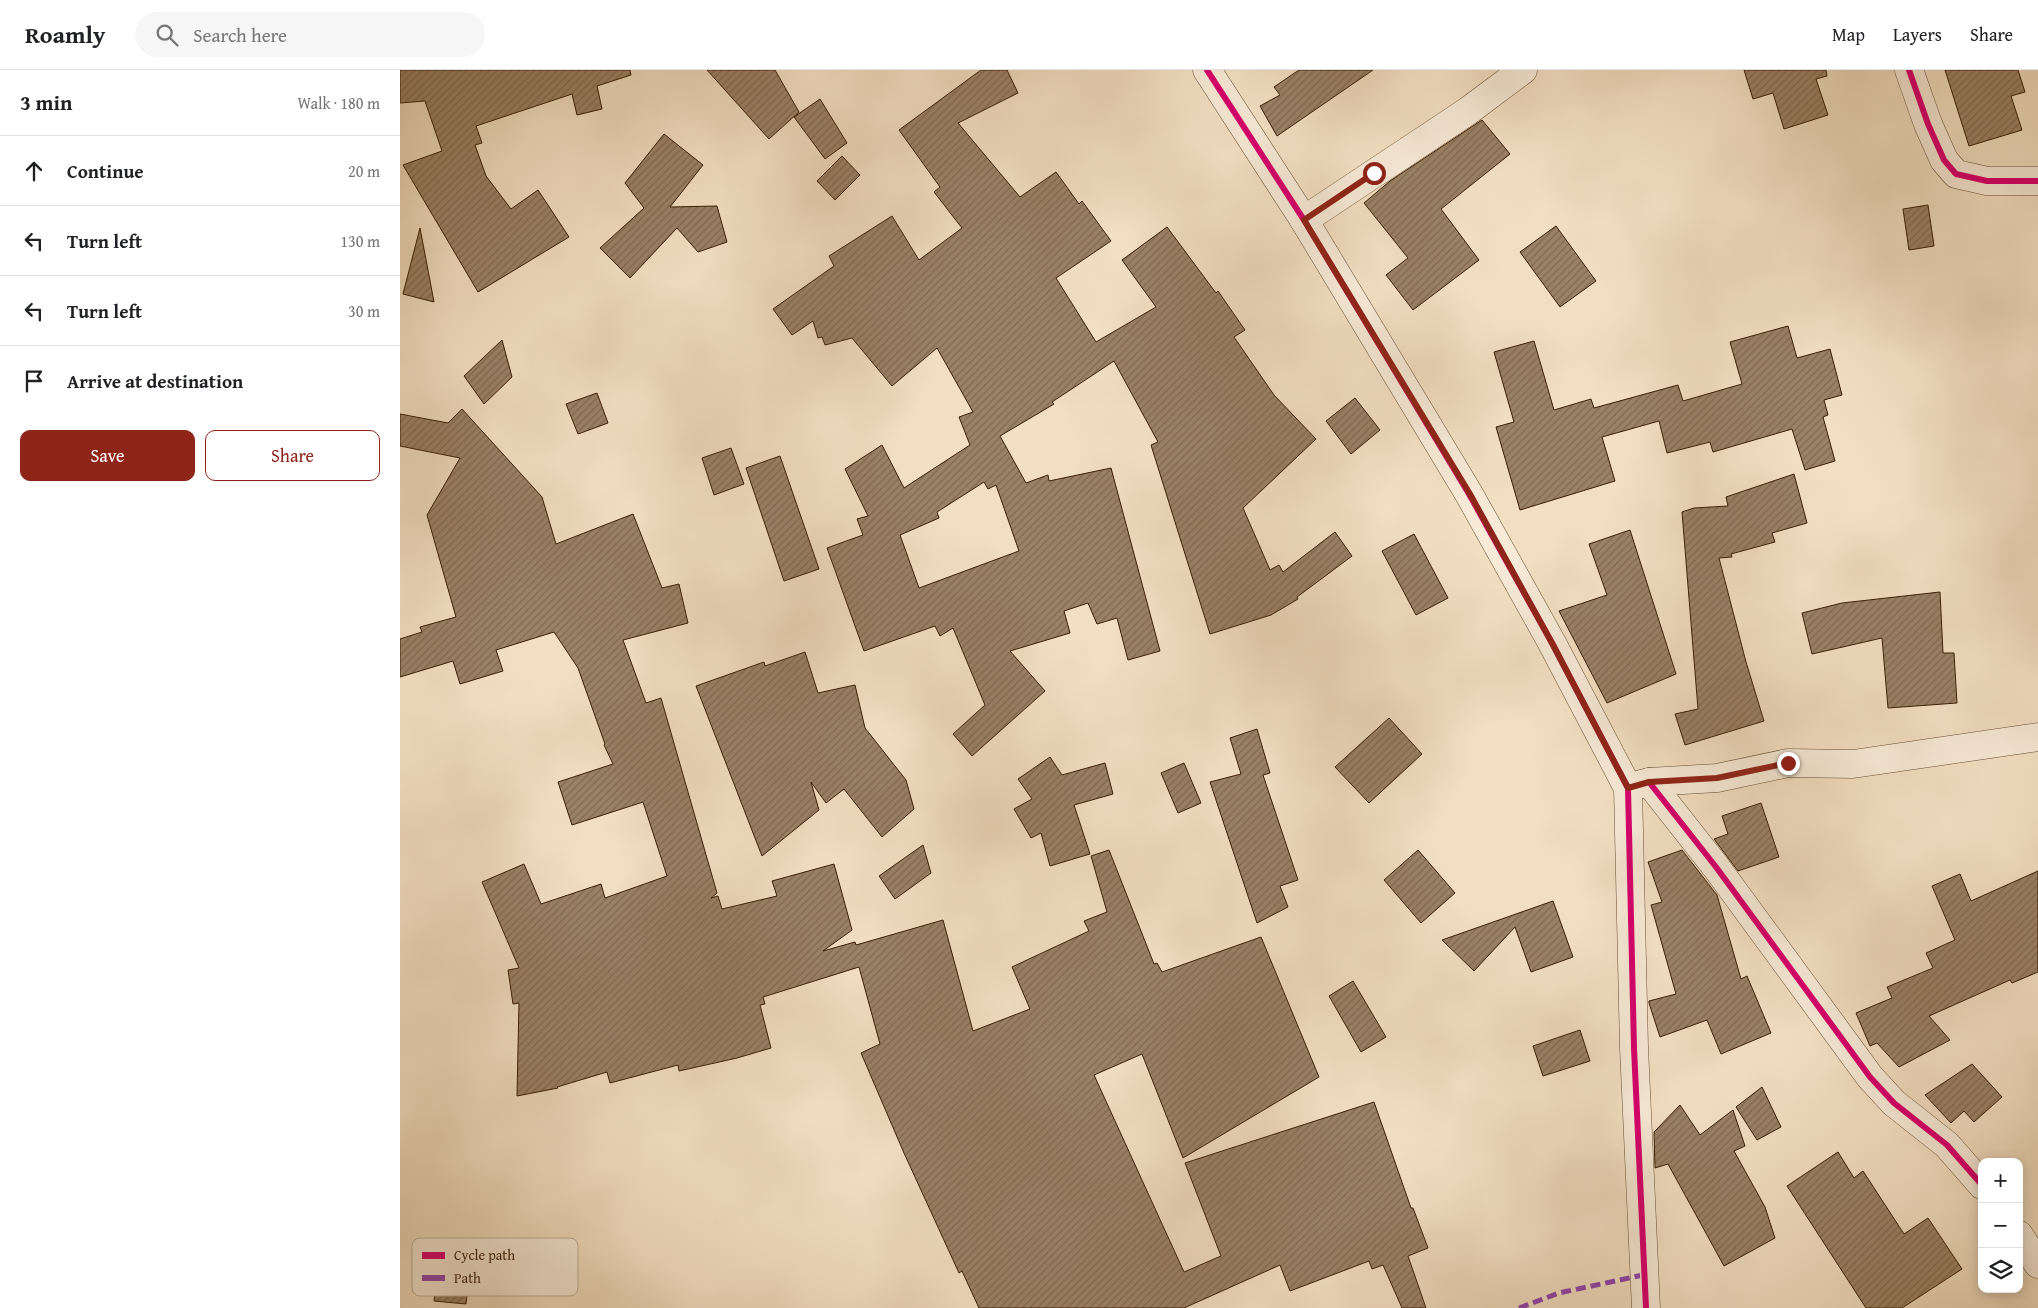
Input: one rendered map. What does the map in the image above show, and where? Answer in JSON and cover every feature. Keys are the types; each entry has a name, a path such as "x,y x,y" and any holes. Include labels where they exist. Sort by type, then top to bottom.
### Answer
{"street":[{"path":"1207,70 1304,220 1470,494 1552,643 1639,785 1716,867 1870,1077 1894,1104 1946,1145 1978,1181"},
{"path":"1304,220 1468,111 1523,70"},
{"path":"1908,70 1944,160 1956,174 1987,181 2038,181"},
{"path":"1639,785 1717,778 1788,763 1853,764 2038,737"},
{"path":"1639,785 1634,1048 1646,1308"},
{"path":"2023,1241 2038,1264"}],"building":[{"path":"400,70 630,70 631,75 597,86 602,109 577,115 572,94 476,126 482,143 475,145 486,176 511,209 538,190 569,237 478,292 403,165 442,151 425,101 400,103"},
{"path":"707,70 775,70 799,112 769,139"},
{"path":"981,70 1007,70 1018,93 958,123 1020,197 1056,172 1079,204 1082,201 1111,241 1056,278 1096,342 1156,307 1122,260 1167,227 1216,293 1218,291 1245,330 1234,337 1274,395 1316,439 1243,508 1270,570 1279,565 1283,572 1335,532 1352,556 1297,597 1298,599 1271,615 1210,634 1151,445 1158,442 1114,361 1052,402 1054,404 1000,436 1026,483 1048,475 1049,481 1111,468 1160,651 1128,660 1117,618 1097,624 1088,603 1064,611 1070,633 1010,651 1045,691 972,756 953,734 985,705 953,628 940,636 935,626 864,651 827,548 863,535 857,519 868,516 845,469 882,445 904,488 970,445 959,417 973,412 937,348 892,386 852,338 825,345 822,337 818,338 813,321 792,335 773,309 834,266 829,256 892,216 919,260 962,228 934,192 940,187 899,130","holes":["984,482 988,489 996,485 1019,551 919,588 900,535 939,518 937,512"]},
{"path":"1299,70 1373,70 1277,136 1260,106 1280,95 1274,87"},
{"path":"1744,70 1826,70 1827,76 1816,79 1828,115 1784,129 1773,93 1753,99"},
{"path":"1945,70 2018,70 2025,92 2011,96 2022,130 1969,146"},
{"path":"820,99 847,143 825,159 794,117"},
{"path":"1482,120 1510,154 1441,209 1479,260 1413,310 1386,275 1408,258 1364,203 1390,181"},
{"path":"664,134 703,165 670,207 717,206 727,242 698,252 677,228 630,278 600,248 644,208 625,183"},
{"path":"842,156 860,175 835,200 817,181"},
{"path":"1928,205 1934,246 1909,250 1903,209"},
{"path":"1556,226 1596,281 1560,307 1520,252"},
{"path":"420,228 434,302 403,294"},
{"path":"1788,326 1797,358 1830,349 1842,395 1824,400 1828,415 1823,417 1835,461 1805,470 1792,429 1713,452 1710,442 1667,453 1659,421 1602,437 1615,481 1520,510 1496,427 1514,422 1494,352 1534,341 1554,410 1591,399 1594,408 1678,385 1683,401 1742,384 1730,342"},
{"path":"502,340 512,377 484,404 464,376"},
{"path":"597,393 608,423 578,434 566,404"},
{"path":"1355,398 1380,430 1351,454 1326,421"},
{"path":"462,409 542,497 556,544 633,514 662,588 679,584 688,623 623,640 646,703 661,698 717,893 711,898 718,896 722,909 777,896 772,881 834,864 852,930 823,951 855,942 856,945 943,920 973,1031 1030,1009 1012,967 1089,931 1084,921 1107,912 1091,856 1109,850 1154,964 1157,963 1162,972 1261,937 1319,1077 1183,1158 1142,1054 1094,1075 1184,1272 1221,1256 1185,1163 1374,1102 1411,1208 1413,1208 1428,1248 1408,1256 1426,1308 1402,1308 1383,1265 1372,1269 1369,1261 1290,1291 1280,1265 1184,1308 979,1308 962,1271 959,1273 861,1053 880,1044 859,967 763,997 765,1004 760,1005 771,1048 679,1071 678,1065 610,1083 607,1072 558,1088 517,1096 519,1003 513,1004 508,970 519,968 482,882 524,864 541,904 601,884 605,898 667,876 643,802 572,825 558,782 613,764 604,745 578,668 554,632 496,650 503,671 460,684 453,661 400,677 400,639 422,632 420,627 456,617 427,515 460,458 400,446 400,414 448,423"},
{"path":"731,448 744,484 714,495 702,458"},
{"path":"780,456 819,569 784,581 746,468"},
{"path":"1794,474 1807,523 1772,533 1775,542 1731,554 1732,557 1719,558 1746,662 1764,721 1685,745 1675,714 1698,709 1682,512 1694,508 1728,506 1726,497"},
{"path":"1630,530 1676,674 1607,703 1559,611 1607,595 1589,544"},
{"path":"1414,534 1448,598 1416,615 1382,551"},
{"path":"1940,592 1943,653 1954,653 1957,703 1888,708 1882,638 1812,654 1802,613 1842,603"},
{"path":"805,652 818,693 855,685 865,728 906,780 914,809 882,837 844,789 826,803 811,782 819,810 762,856 696,686 764,662 765,666"},
{"path":"1389,718 1422,754 1369,803 1335,767"},
{"path":"1257,729 1270,773 1263,775 1298,880 1280,886 1288,907 1257,923 1210,782 1241,774 1230,738"},
{"path":"1050,757 1062,775 1105,763 1113,794 1074,805 1090,854 1050,866 1041,833 1031,838 1014,809 1032,799 1018,779"},
{"path":"1184,763 1201,803 1178,813 1161,773"},
{"path":"1761,803 1779,857 1738,871 1714,839 1728,834 1722,816"},
{"path":"923,845 931,873 895,899 879,876"},
{"path":"1418,850 1455,893 1421,923 1384,880"},
{"path":"1682,850 1717,895 1741,979 1747,976 1771,1033 1721,1054 1707,1020 1660,1037 1649,1003 1649,1001 1676,994 1651,905 1662,902 1648,862"},
{"path":"2038,871 2038,972 2012,983 2010,980 1929,1016 1950,1040 1899,1067 1877,1043 1870,1046 1856,1013 1892,998 1887,987 1933,968 1926,953 1955,940 1932,886 1960,874 1971,901"},
{"path":"1553,901 1573,957 1531,972 1515,927 1474,971 1442,940"},
{"path":"1353,981 1386,1037 1361,1052 1329,996"},
{"path":"1580,1030 1590,1061 1543,1076 1533,1046"},
{"path":"1972,1064 2002,1097 1974,1122 1964,1111 1951,1123 1925,1095"},
{"path":"1762,1087 1781,1127 1757,1140 1736,1107"},
{"path":"1680,1105 1700,1135 1733,1110 1745,1146 1734,1151 1765,1207 1775,1238 1724,1266 1668,1164 1655,1168 1654,1132"},
{"path":"1838,1152 1854,1178 1863,1171 1904,1234 1928,1218 1962,1269 1902,1308 1866,1308 1787,1186"},
{"path":"435,1296 467,1296 466,1304 434,1301"}],"marked path":[{"path":"1519,1308 1559,1293 1643,1275"}],"cycle path":[{"path":"1207,70 1304,220 1469,494 1552,643 1628,788 1634,1048 1646,1308"},
{"path":"1909,70 1928,124 1944,160 1956,174 1987,181 2038,181"},
{"path":"1649,782 1716,867 1870,1077 1894,1103 1947,1145 1978,1180"}],"route":[{"path":"1374,173 1304,220 1470,494 1552,643 1628,788 1649,782 1717,778 1788,763"}]}
